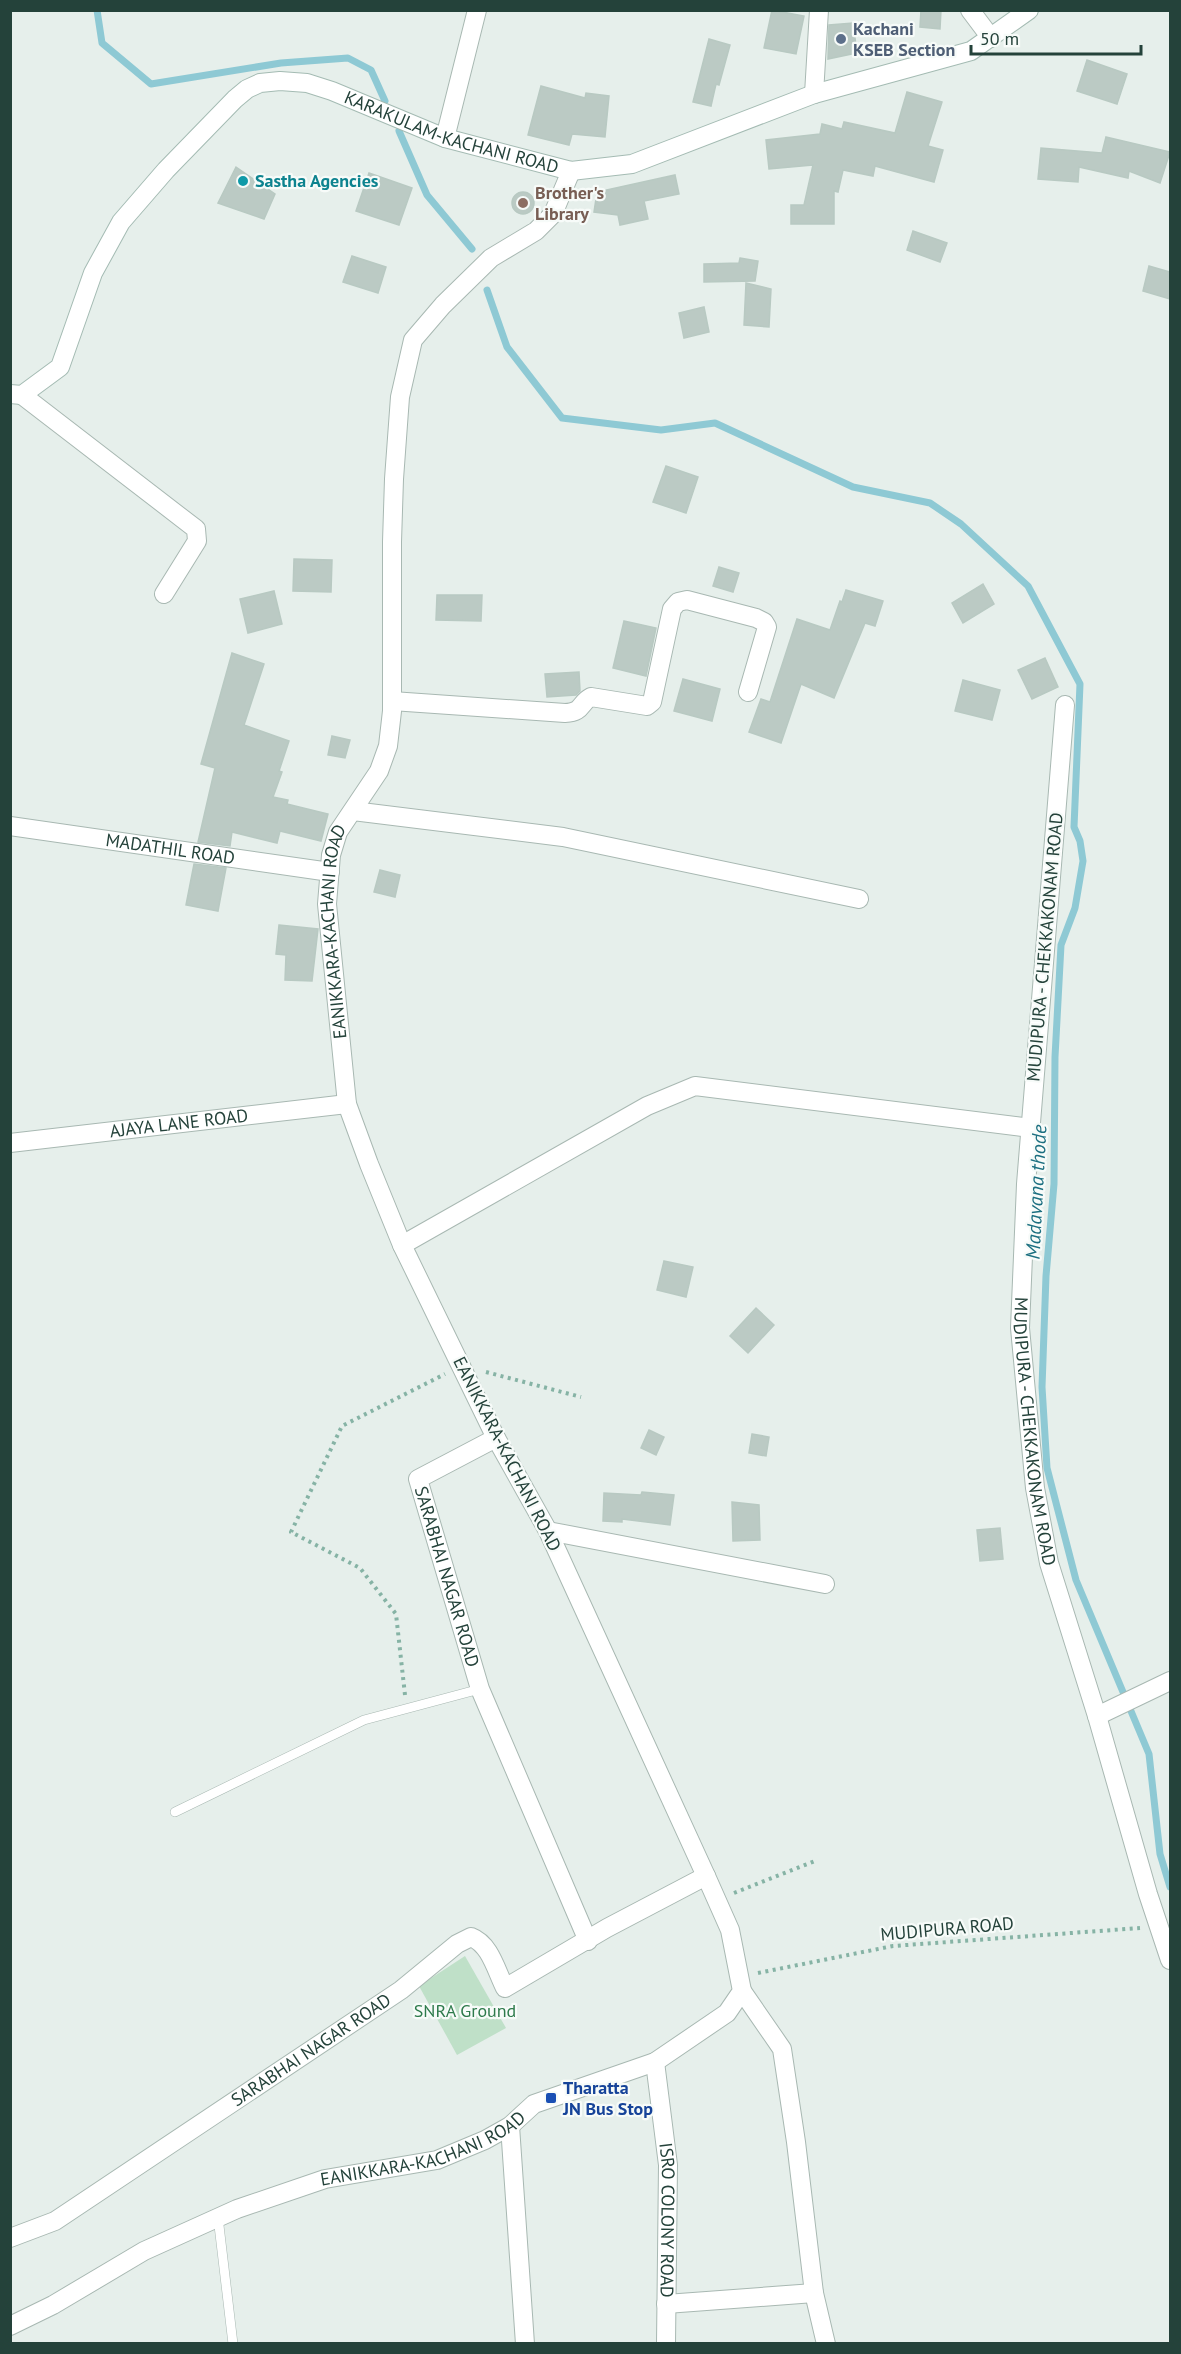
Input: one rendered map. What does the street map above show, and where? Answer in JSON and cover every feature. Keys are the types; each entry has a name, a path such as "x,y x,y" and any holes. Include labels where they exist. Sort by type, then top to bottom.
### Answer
{"street":[{"path":"445,138 477,10"},
{"path":"814,94 819,10"},
{"path":"970,10 991,38"},
{"name":"KARAKULAM-KACHANI ROAD","path":"16,395 60,368 93,273 121,222 166,170 247,88 260,83 280,81 308,84 332,91 445,138 572,171 632,164 814,94 971,51 1029,10"},
{"name":"EANIKKARA-KACHANI ROAD","path":"10,2326 53,2305 144,2251 237,2208 325,2179 437,2160 485,2140 510,2126 534,2104 655,2062 727,2013 741,1983 730,1930 717,1900 548,1531 496,1438 402,1245 347,1104 327,904 331,855 338,832 380,771 388,746 392,701 394,479 400,397 413,340 443,305 491,258 536,231 553,214 572,171"},
{"path":"16,395 196,529 196,541 164,594"},
{"path":"392,701 565,714 577,712 586,699 591,697 647,706 652,702 672,609 678,602 687,600 764,622 767,627 748,692"},
{"name":"MUDIPURA - CHEKKAKONAM ROAD","path":"1065,705 1031,1128 1020,1328 1035,1488 1049,1563 1170,1960"},
{"path":"353,812 562,837 860,899"},
{"name":"MADATHIL ROAD","path":"10,826 330,872"},
{"path":"402,1245 648,1106 695,1086 1031,1128"},
{"name":"AJAYA LANE ROAD","path":"10,1143 347,1104"},
{"name":"SARABHAI NAGAR ROAD","path":"496,1438 418,1479 480,1689 588,1941"},
{"path":"548,1531 825,1584"},
{"path":"1097,1716 1170,1682"},
{"name":"SARABHAI NAGAR ROAD","path":"10,2238 55,2221 401,1990 457,1944 471,1937 480,1940 486,1947 505,1988 607,1928 706,1876"},
{"path":"741,1983 782,2049 796,2142 814,2294 826,2343"},
{"name":"ISRO COLONY ROAD","path":"655,2062 669,2165 666,2343"},
{"path":"510,2126 525,2343"},
{"path":"666,2304 814,2294"}],"lane":[{"path":"175,1812 364,1720 480,1689"},
{"path":"218,2217 234,2343"}],"path":[{"path":"407,1709 396,1614 360,1568 291,1532 342,1426 461,1366 581,1397"},
{"path":"717,1900 815,1861"},
{"name":"MUDIPURA ROAD","path":"741,1983 893,1946 1159,1926"}],"green space":[{"name":"SNRA Ground","path":"465,1956 506,2028 457,2055 419,1986"}],"building":[{"path":"772,10 804,16 796,54 764,48"},
{"path":"921,10 941,10 940,29 920,27"},
{"name":"Kachani KSEB Section","path":"853,23 857,53 828,59 829,25"},
{"path":"709,39 730,45 711,106 693,102"},
{"path":"1087,60 1127,74 1117,104 1077,91"},
{"path":"541,86 585,98 586,93 609,96 605,137 572,134 569,145 528,135"},
{"path":"907,92 942,102 928,146 943,150 934,182 875,166 873,176 843,170 838,192 834,191 834,224 791,224 791,205 804,205 813,165 769,169 766,140 820,134 822,124 842,129 844,122 895,133"},
{"path":"1106,137 1170,152 1160,183 1129,171 1128,178 1079,167 1078,182 1038,179 1041,148 1102,153"},
{"name":"Sastha Agencies","path":"236,167 275,194 264,219 218,203"},
{"path":"369,173 412,188 399,225 356,211"},
{"path":"675,175 679,194 644,201 648,219 620,225 618,215 594,212 597,192"},
{"name":"Brother's Library","path":"523,192 533,199 534,203 527,213 523,214 513,207 512,203 519,193"},
{"path":"913,231 947,243 940,262 907,250"},
{"path":"352,256 386,267 378,293 343,282"},
{"path":"740,258 758,261 755,281 704,282 704,264 739,263"},
{"path":"1149,266 1170,272 1170,299 1143,291"},
{"path":"746,283 771,289 769,327 744,325"},
{"path":"704,307 709,332 684,338 679,313"},
{"path":"666,466 698,477 686,513 653,502"},
{"path":"294,559 332,560 331,592 293,591"},
{"path":"719,567 739,573 733,592 713,586"},
{"path":"983,584 994,604 963,623 952,603"},
{"path":"846,590 883,601 875,626 865,623 834,698 801,684 781,743 749,732 761,699 770,702 797,619 830,630"},
{"path":"274,591 282,624 248,633 240,599"},
{"path":"437,595 482,595 481,621 436,620"},
{"path":"624,621 656,628 646,676 613,668"},
{"path":"232,653 264,664 244,725 289,741 273,797 288,800 287,804 328,814 321,841 280,831 277,843 232,832 230,846 198,842 215,768 201,764"},
{"path":"1045,658 1058,687 1032,699 1018,670"},
{"path":"579,672 580,691 576,695 547,697 545,674"},
{"path":"683,679 720,689 712,721 674,711"},
{"path":"963,680 1000,690 992,720 955,711"},
{"path":"332,736 350,740 345,758 328,755"},
{"path":"194,864 226,868 218,911 186,905"},
{"path":"380,870 400,875 395,897 374,892"},
{"path":"279,925 318,929 312,981 285,980 286,955 276,954"},
{"path":"664,1261 693,1267 686,1297 657,1290"},
{"path":"756,1308 774,1325 748,1353 730,1336"},
{"path":"649,1430 664,1437 656,1455 641,1448"},
{"path":"752,1434 769,1437 766,1456 749,1453"},
{"path":"642,1492 674,1495 670,1525 622,1519 622,1522 603,1521 604,1493 641,1495"},
{"path":"732,1502 759,1505 760,1540 733,1541"},
{"path":"1000,1528 1003,1559 980,1561 977,1530"}],"waterway":[{"path":"97,10 102,43 151,84 281,63 348,58 371,70 385,101"},
{"path":"399,131 427,195 472,249"},
{"name":"Madavana thode","path":"487,290 507,347 562,418 661,430 715,423 853,487 930,503 961,524 1028,586 1080,684 1074,827 1080,841 1083,861 1075,908 1061,945 1055,1057 1054,1184 1046,1276 1042,1387 1047,1468 1076,1580 1149,1754 1160,1854 1170,1887"}],"place":[{"name":"Kachani KSEB Section","path":"841,39"},
{"name":"Sastha Agencies","path":"243,181"},
{"name":"Brother's Library","path":"523,203"},
{"name":"Tharatta JN Bus Stop","path":"551,2098"}]}
